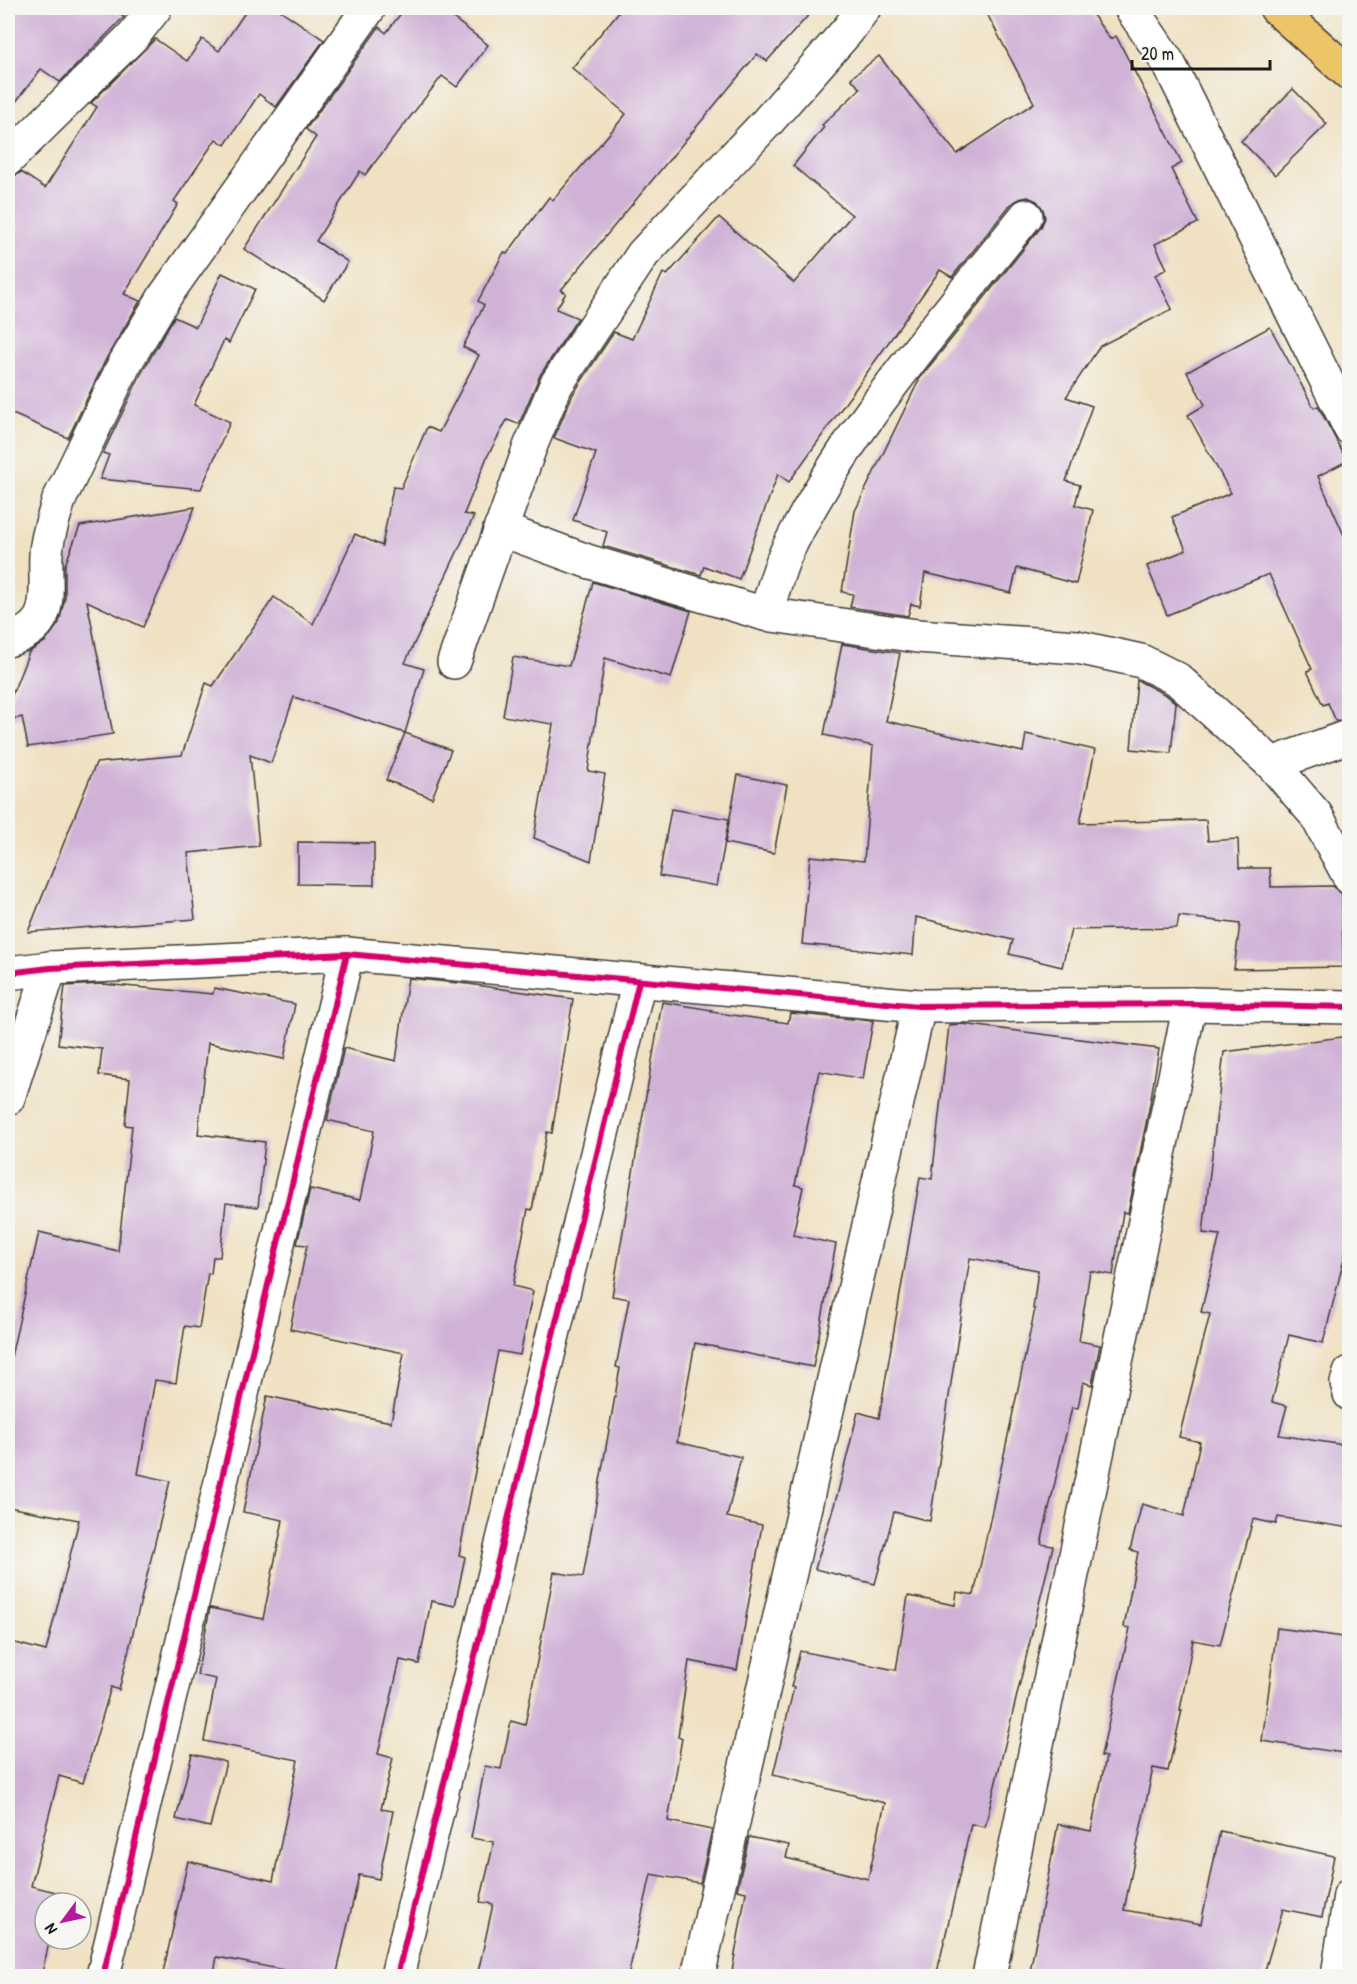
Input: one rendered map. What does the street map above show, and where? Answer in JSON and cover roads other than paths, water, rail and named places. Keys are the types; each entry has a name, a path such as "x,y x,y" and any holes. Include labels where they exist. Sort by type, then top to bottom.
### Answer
{"highway":[{"path":"1276,8 1350,74"}],"street":[{"path":"8,159 133,36 155,8"},
{"path":"8,640 38,625 47,600 46,553 57,507 96,420 124,365 165,296 369,8"},
{"path":"454,662 530,447 556,385 643,254 768,121 848,30 864,8"},
{"path":"1131,8 1169,64 1350,428"},
{"path":"765,614 787,551 830,475 895,379 1026,216"},
{"path":"500,530 588,561 765,614 917,636 1077,647 1141,661 1177,679 1272,764 1316,815 1350,878"},
{"path":"1272,764 1350,736"},
{"path":"103,1977 347,954"},
{"path":"8,973 50,968 347,954 919,1006 1190,1004 1350,1007"},
{"path":"8,1098 50,968"},
{"path":"397,1977 639,981"},
{"path":"989,1977 1190,1004"},
{"path":"698,1977 919,1006"},
{"path":"1350,1373 1347,1383 1350,1394"},
{"path":"1338,1977 1350,1895"}]}
